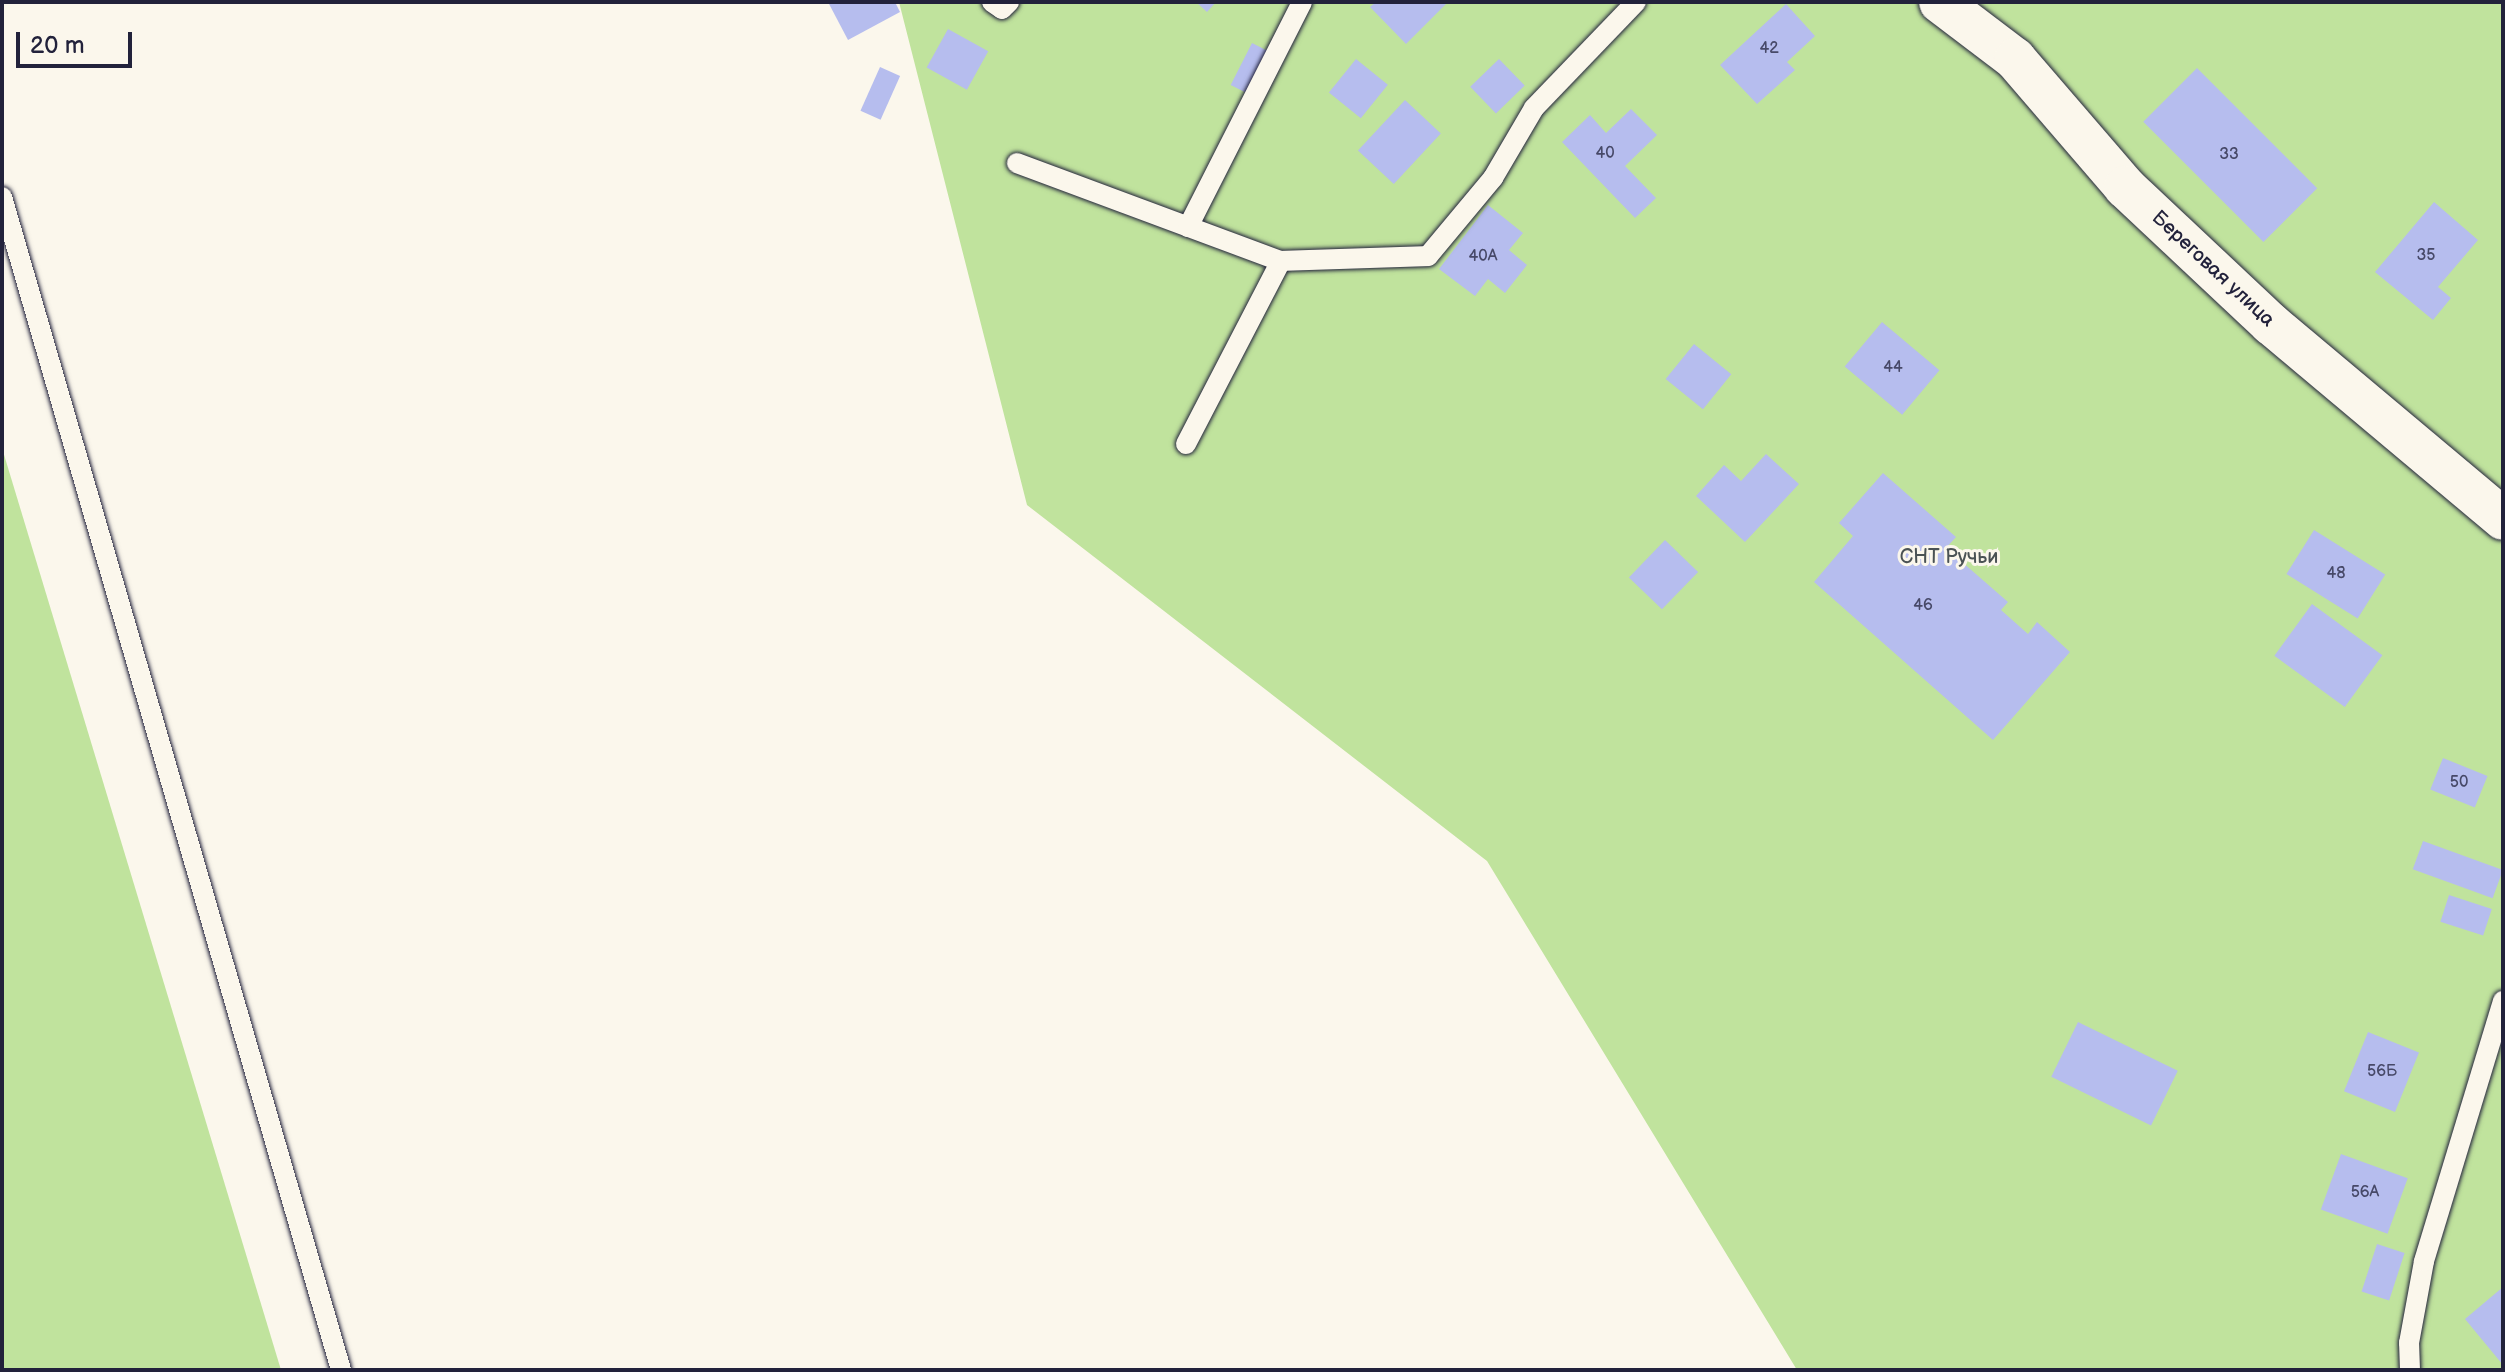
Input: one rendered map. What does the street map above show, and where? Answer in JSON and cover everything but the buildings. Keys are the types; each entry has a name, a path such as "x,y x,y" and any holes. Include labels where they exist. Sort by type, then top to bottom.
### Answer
{"street":[{"name":"Береговая улица","path":"1940,2 2015,59 2125,187 2271,324 2503,519"}],"lane":[{"path":"992,2 1002,9 1009,2"},
{"path":"1188,227 1302,2"},
{"path":"1017,163 1281,261 1428,256 1493,178 1534,108 1636,2"},
{"path":"2,197 341,1370"},
{"path":"1186,444 1281,261"},
{"path":"2410,1370 2409,1343 2424,1261 2503,1001"}],"green space":[{"name":"СНТ Ручьи","path":"899,2 2503,2 2503,1370 1797,1370 1487,861 1027,505"},
{"path":"2,448 281,1370 2,1370"}]}
